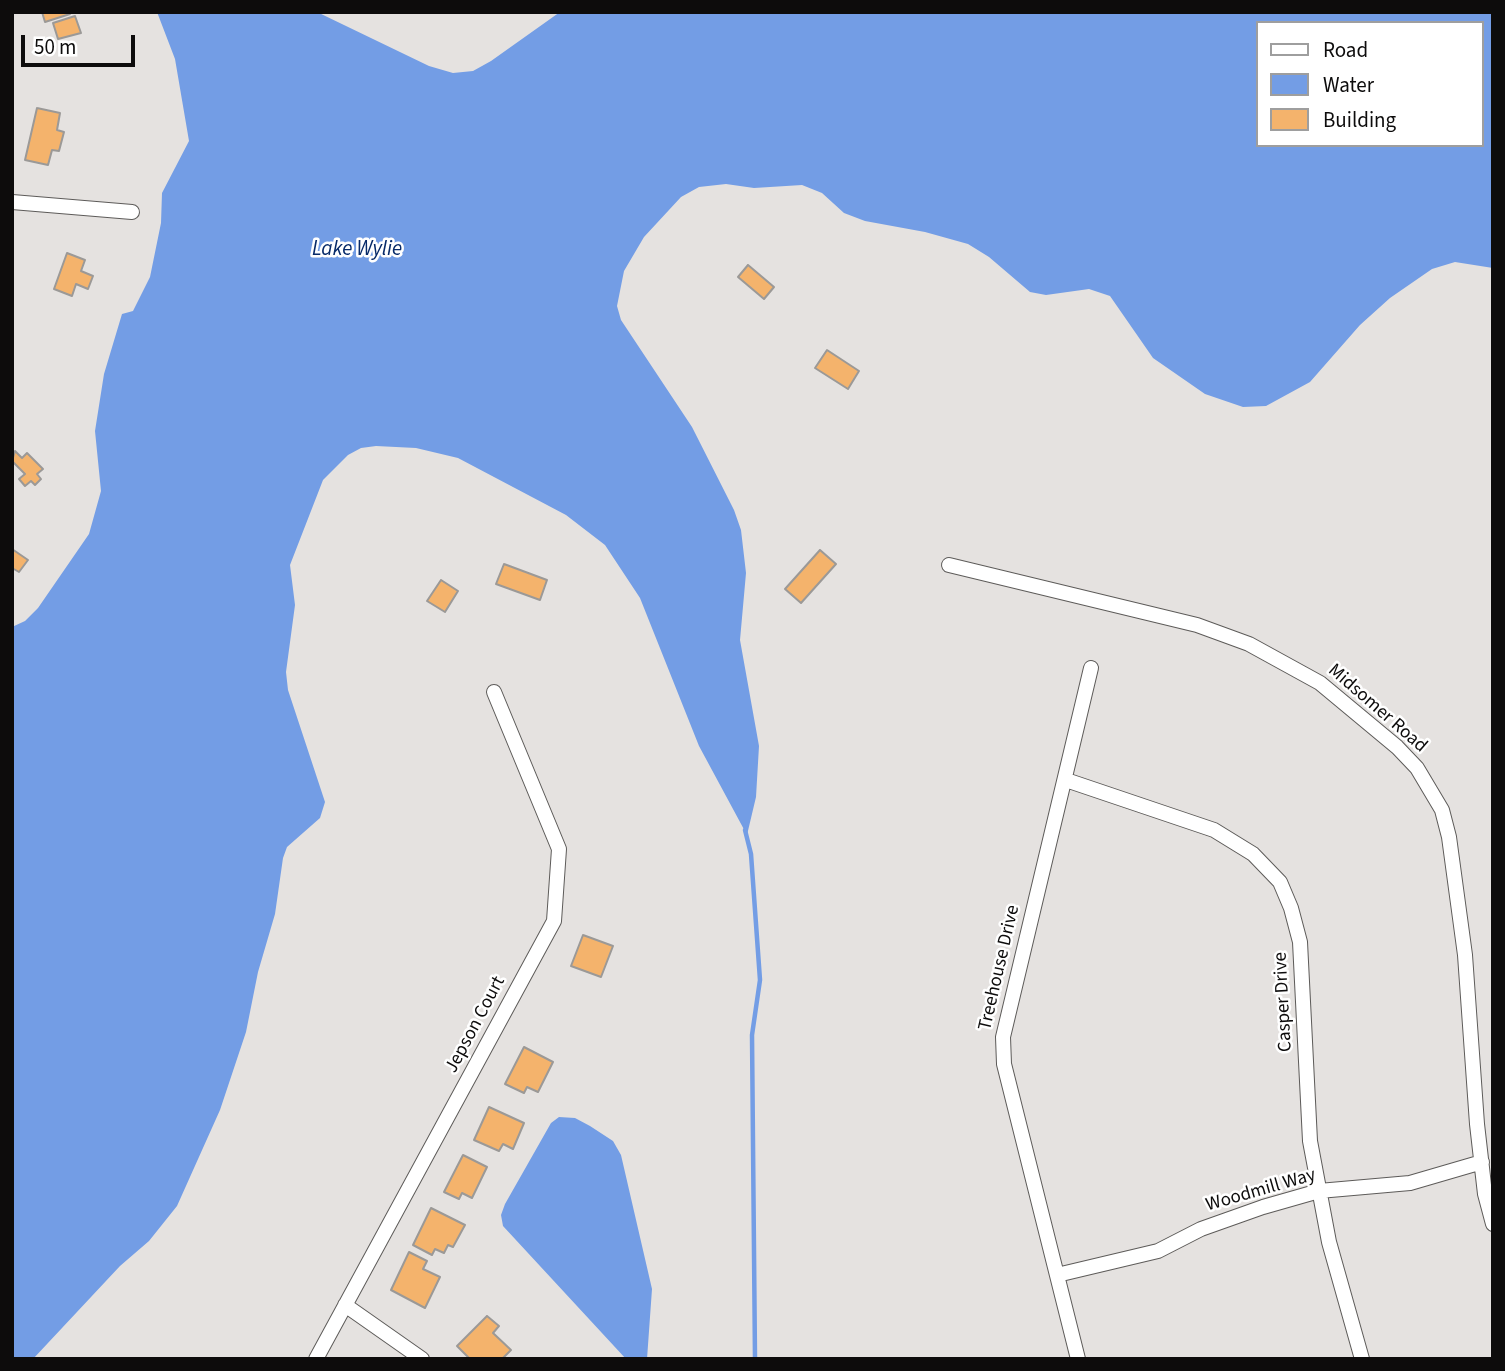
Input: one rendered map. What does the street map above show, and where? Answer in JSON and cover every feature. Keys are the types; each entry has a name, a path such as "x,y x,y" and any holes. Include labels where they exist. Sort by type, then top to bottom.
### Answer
{"street":[{"path":"12,202 132,212"},
{"name":"Midsomer Road","path":"949,565 1197,625 1249,644 1320,683 1410,761 1429,785 1442,810 1449,837 1465,954 1482,1162 1493,1224"},
{"name":"Treehouse Drive","path":"1078,1359 1004,1064 1003,1037 1091,668"},
{"name":"Jepson Court","path":"316,1359 554,921 559,849 494,692"},
{"name":"Casper Drive","path":"1066,780 1214,830 1253,853 1280,882 1292,908 1300,942 1310,1141 1329,1242 1362,1359"},
{"name":"Woodmill Way","path":"1057,1275 1158,1251 1201,1229 1319,1191 1410,1183 1482,1162"},
{"path":"345,1305 422,1359"}],"water":[{"name":"Lake Wylie","path":"157,12 317,12 429,66 453,73 473,71 491,61 560,12 1493,12 1493,268 1455,262 1432,269 1390,298 1360,325 1310,382 1266,406 1243,407 1205,394 1153,358 1110,296 1089,289 1046,295 1030,292 989,257 968,244 925,232 865,221 844,213 822,193 802,185 754,188 726,184 699,187 681,197 644,237 624,271 617,306 621,320 692,427 734,510 741,530 746,573 740,640 759,746 756,797 747,835 699,746 640,598 605,545 566,515 458,458 416,448 376,446 361,448 348,455 323,480 290,565 295,605 286,672 288,690 325,802 320,818 287,847 283,858 275,914 258,972 246,1032 220,1110 177,1206 149,1241 120,1266 33,1359 12,1359 12,627 25,621 38,608 89,534 101,491 95,431 104,374 122,314 133,311 150,277 161,223 162,193 189,141 175,59"},
{"path":"559,1117 575,1118 590,1126 613,1141 621,1155 652,1289 647,1359 626,1359 503,1226 501,1215 505,1204 551,1123"}],"building":[{"path":"42,12 70,12 70,14 45,22"},
{"path":"75,16 81,33 58,39 53,23"},
{"path":"37,108 60,113 57,130 64,132 59,151 52,150 48,165 25,160"},
{"path":"67,253 85,260 81,271 93,276 88,289 76,284 72,296 54,289"},
{"path":"748,265 774,287 764,299 738,277"},
{"path":"827,350 859,371 848,389 815,368"},
{"path":"15,451 22,458 27,453 43,469 37,474 41,479 35,485 31,481 25,486 19,479 25,474 12,461"},
{"path":"12,549 28,560 19,572 12,568"},
{"path":"820,550 836,564 801,603 785,589"},
{"path":"504,564 547,580 540,600 496,584"},
{"path":"441,580 458,591 445,612 427,601"},
{"path":"583,935 613,946 601,977 571,966"},
{"path":"524,1047 553,1062 538,1092 527,1087 524,1093 505,1084"},
{"path":"489,1107 524,1123 513,1149 503,1144 499,1151 474,1140"},
{"path":"463,1155 487,1167 472,1198 462,1193 459,1199 444,1192"},
{"path":"431,1208 465,1225 453,1247 448,1245 444,1253 435,1249 432,1255 413,1245"},
{"path":"409,1252 427,1261 423,1269 440,1277 425,1308 391,1290"},
{"path":"487,1316 499,1326 493,1333 511,1350 502,1359 470,1359 457,1346"}],"waterway":[{"path":"745,830 751,854 760,980 752,1035 755,1359"}]}
